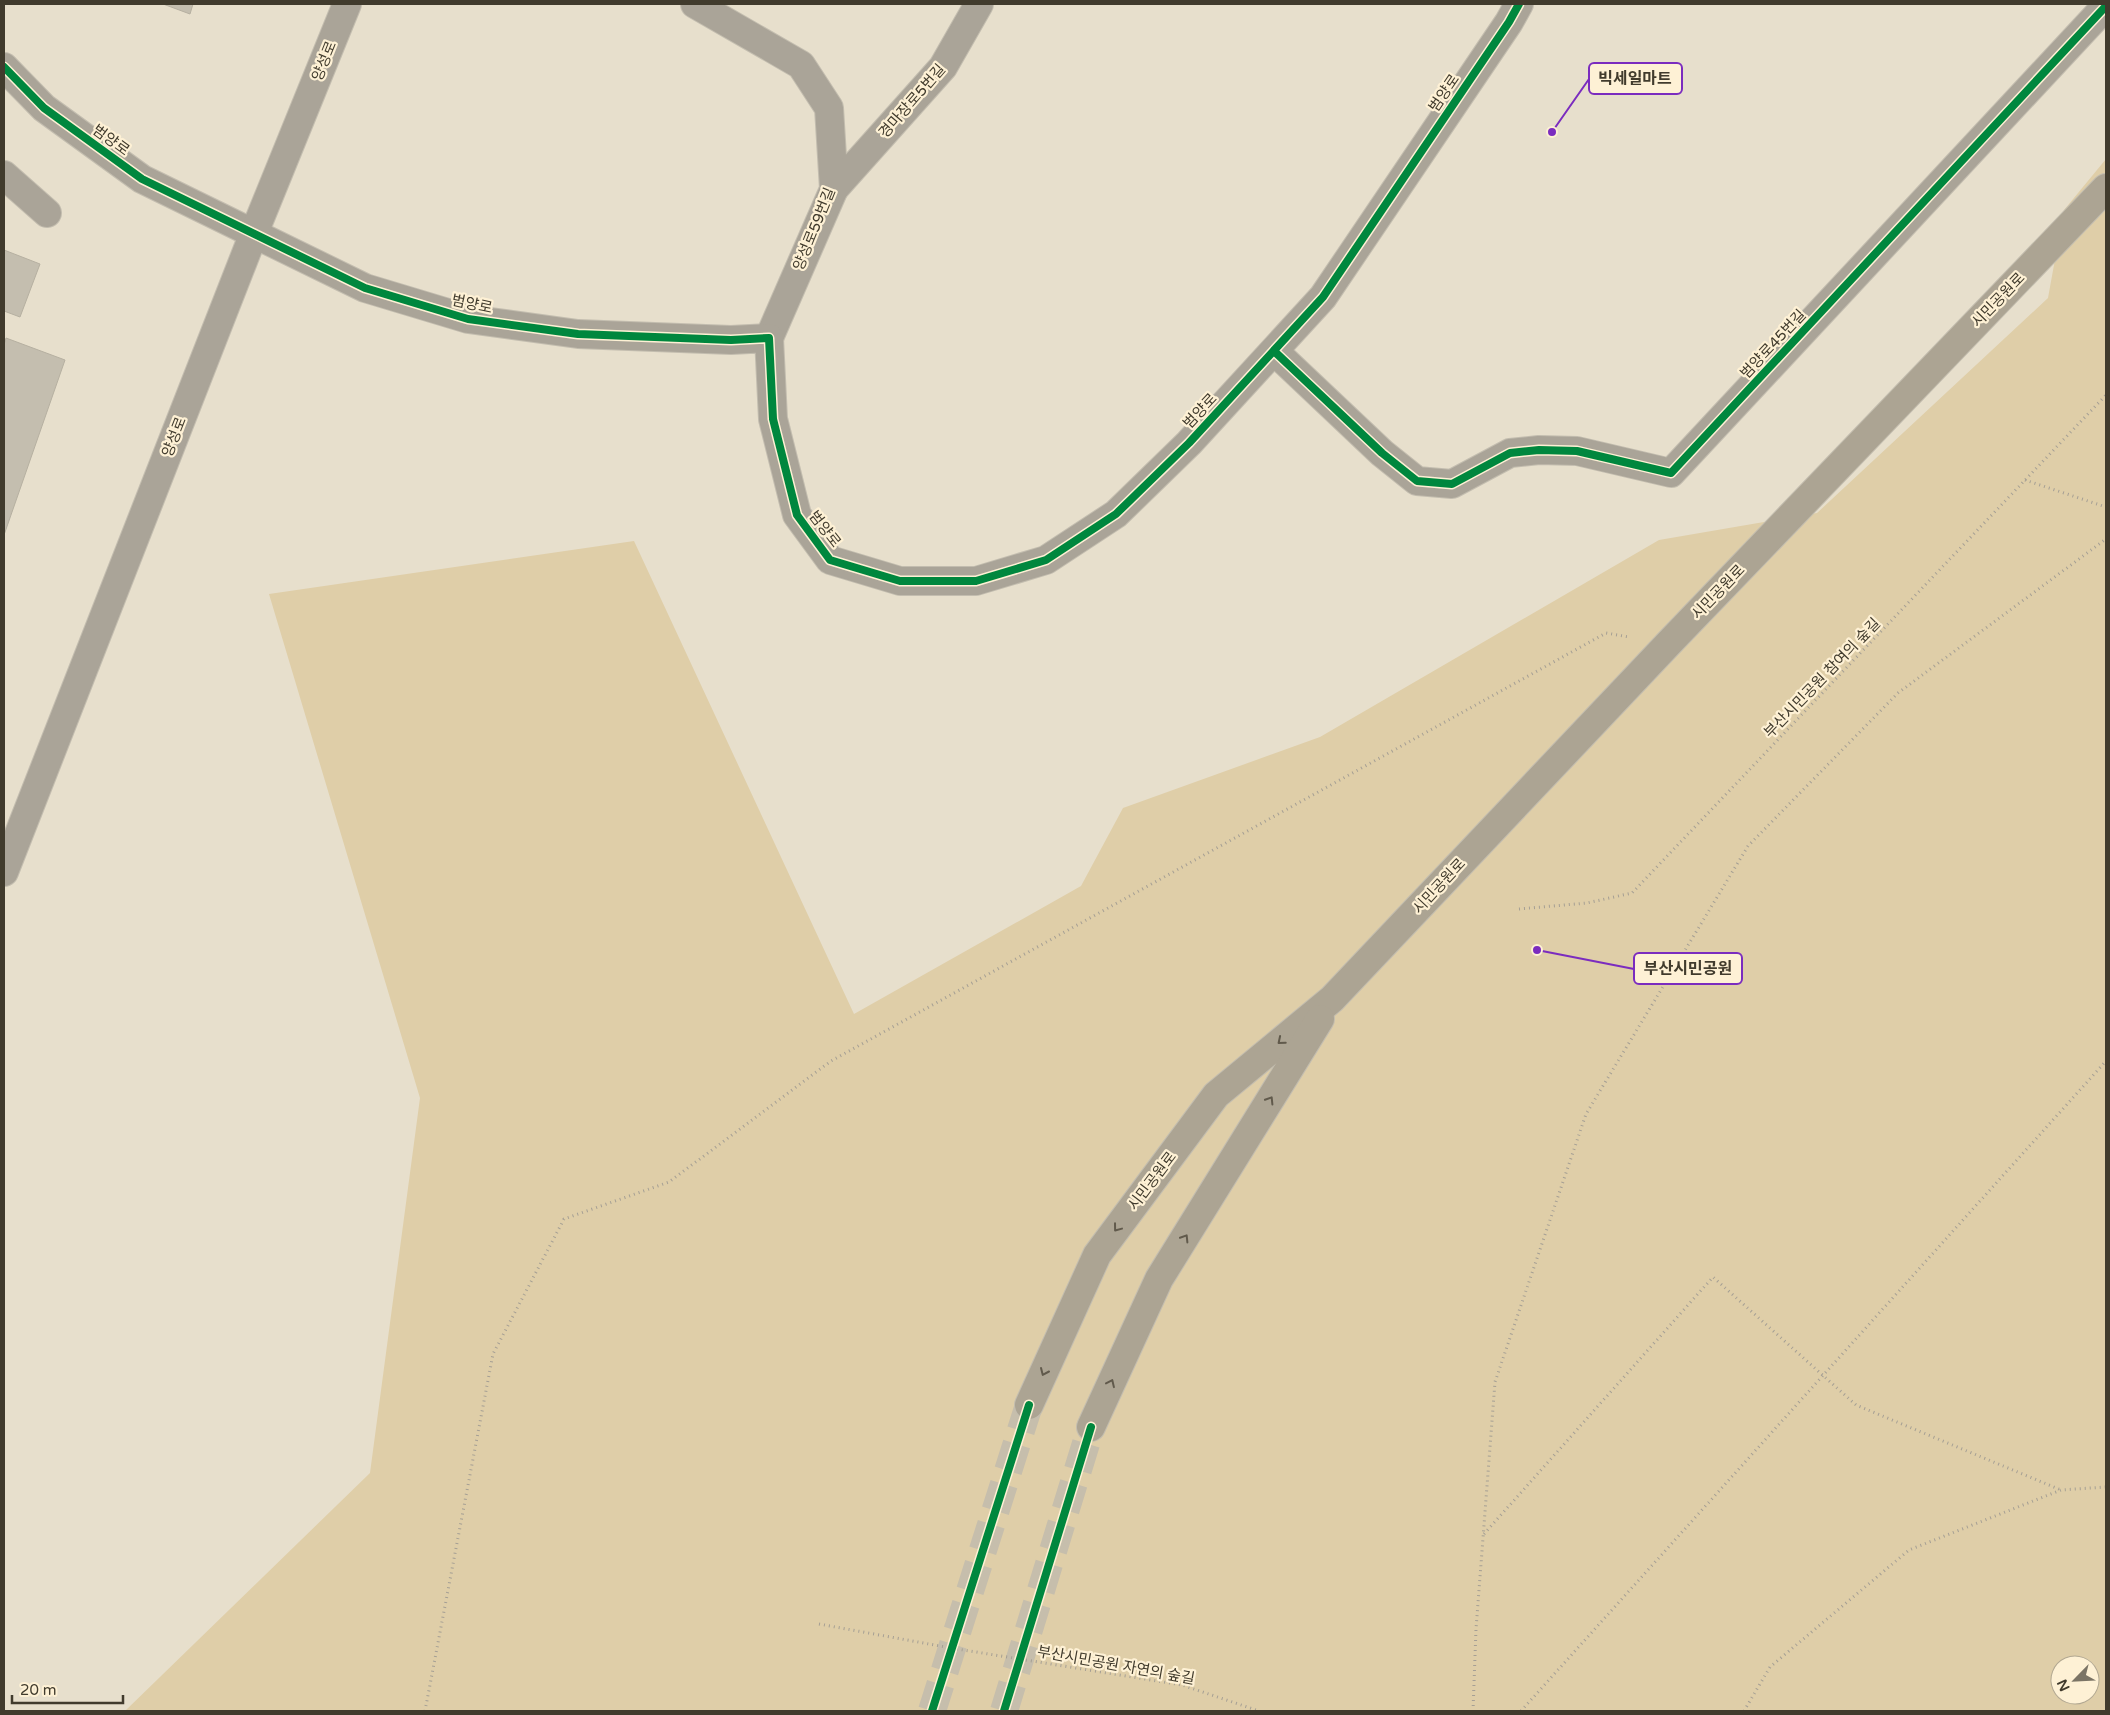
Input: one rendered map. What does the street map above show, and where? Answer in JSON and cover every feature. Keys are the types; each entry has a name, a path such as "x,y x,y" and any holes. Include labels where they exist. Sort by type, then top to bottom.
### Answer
{"main road":[{"name":"시민공원로","path":"1029,1405 1097,1255 1216,1095 1332,999 1669,643 2106,188"},
{"name":"시민공원로","path":"1091,1427 1159,1279 1332,999"}],"street":[{"name":"양성로","path":"4,872 254,233 347,4"},
{"name":"양성로59번길","path":"695,4 802,65 829,108 834,189 769,338"},
{"name":"경마장로5번길","path":"834,189 943,67 979,4"},
{"name":"범양로","path":"4,67 44,108 142,179 365,288 468,319 578,334 731,340 769,338 772,419 797,515 830,560 900,580 976,581 1046,560 1116,514 1189,443 1323,298 1519,4"},
{"name":"범양로45번길","path":"1274,351 1382,453 1417,481 1452,484 1510,453 1539,450 1577,452 1671,473 2106,6"},
{"path":"4,175 47,213"}],"path":[{"path":"2025,480 2106,507"},
{"path":"1473,1711 1476,1629 1495,1382 1586,1114 1748,846 1898,693 2106,539"},
{"path":"425,1711 492,1354 564,1219 669,1182 831,1061 1606,633 1669,643"},
{"path":"1521,1711 2106,1061"},
{"path":"1483,1534 1713,1277 1856,1405 2061,1490"},
{"path":"1744,1711 1770,1667 1909,1550 2061,1490 2106,1487"}],"shaded area":[{"path":"2106,159 2106,1711 125,1711 370,1473 420,1098 269,594 634,541 854,1014 1081,886 1123,808 1320,737 1659,540 1817,513 2048,298 2064,210"}],"building":[{"path":"163,4 193,4 190,14"},
{"path":"4,250 40,264 20,317 4,311"},
{"path":"6,338 65,360 4,535 4,345"}],"tunnel":[{"path":"932,1711 1029,1405"},
{"path":"1004,1711 1091,1427"}],"cycle path":[{"path":"4,67 44,108 142,179 365,288 468,319 578,334 731,340 769,338 773,419 797,515 830,560 900,581 976,581 1046,560 1116,514 1189,443 1323,297 1509,22 1519,4"},
{"path":"1274,351 1382,453 1417,481 1452,484 1510,453 1539,450 1577,451 1671,473 2106,6"},
{"path":"932,1711 1029,1405"},
{"path":"1004,1711 1091,1427"}],"place":[{"name":"빅세일마트","path":"1552,132"},
{"name":"부산시민공원","path":"1537,950"}]}
